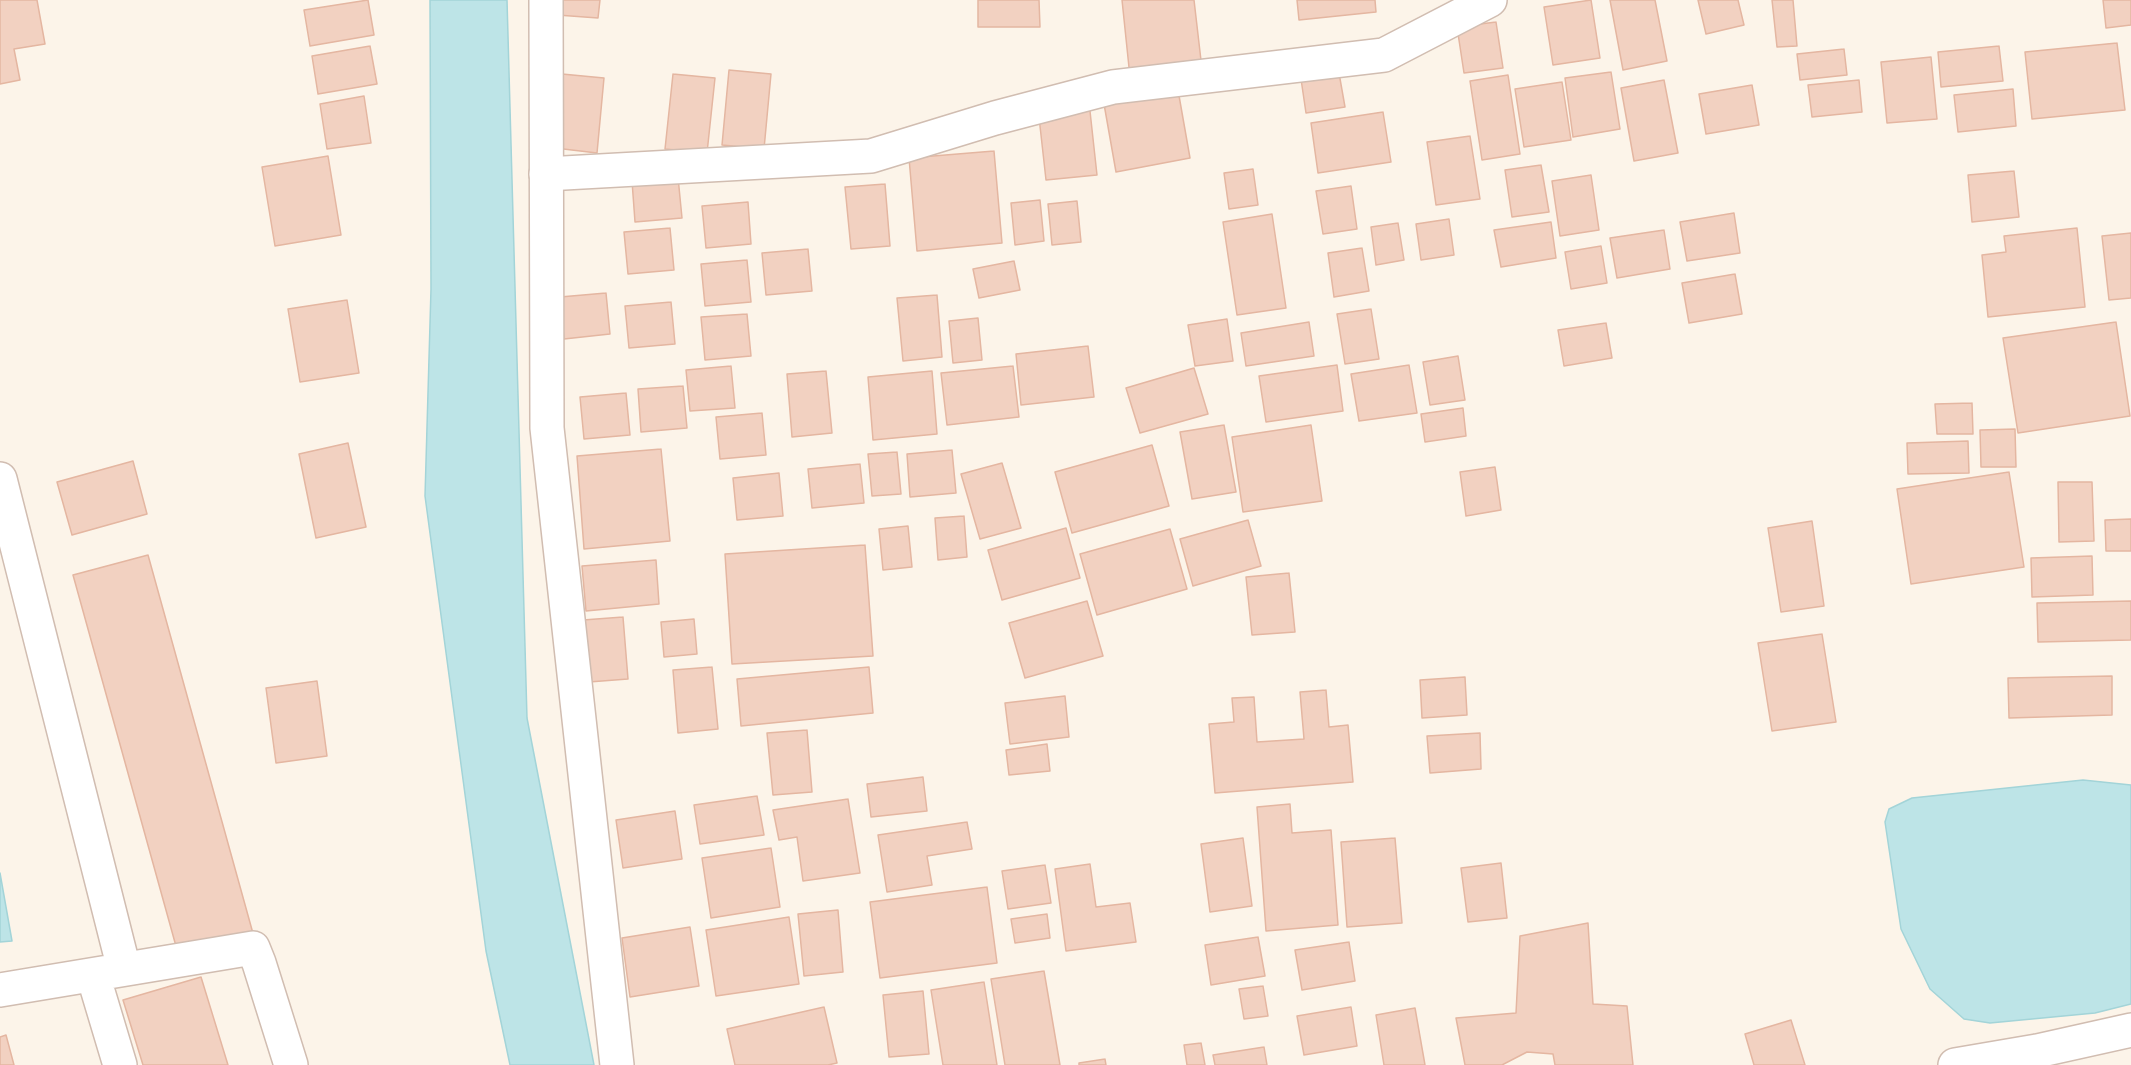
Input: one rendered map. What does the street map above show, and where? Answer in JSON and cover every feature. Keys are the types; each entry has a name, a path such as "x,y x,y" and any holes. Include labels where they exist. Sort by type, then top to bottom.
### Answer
{"street":[{"path":"546,0 547,428 617,1065"},
{"path":"546,174 871,156 995,118 1113,87 1384,55 1490,0"},
{"path":"0,479 108,972 120,1065"},
{"path":"0,990 253,948 260,963 291,1065"},
{"path":"1955,1065 2037,1051 2131,1030"}],"water":[{"path":"430,0 507,0 527,718 594,1065 510,1065 486,951 425,496 431,289"},
{"path":"2083,780 2131,785 2131,1004 2095,1013 1990,1023 1964,1019 1930,989 1901,929 1885,822 1889,809 1912,798"},
{"path":"0,873 12,941 0,942"}],"building":[{"path":"0,0 37,0 45,44 14,49 20,80 0,84"},
{"path":"368,0 374,35 310,46 304,10"},
{"path":"558,0 600,0 598,18 557,15"},
{"path":"978,0 1039,0 1040,27 978,27"},
{"path":"1122,0 1194,0 1202,69 1130,77"},
{"path":"1297,0 1375,0 1376,12 1299,20"},
{"path":"1591,0 1600,58 1553,65 1544,7"},
{"path":"1610,0 1655,0 1667,61 1623,70"},
{"path":"1698,0 1738,0 1744,25 1706,34"},
{"path":"1772,0 1793,0 1797,46 1777,47"},
{"path":"2103,0 2131,0 2131,25 2106,28"},
{"path":"1496,22 1503,68 1464,73 1457,27"},
{"path":"2117,43 2125,110 2032,119 2025,52"},
{"path":"370,46 377,84 318,94 312,56"},
{"path":"1999,46 2003,81 1941,87 1938,52"},
{"path":"1844,49 1847,75 1800,80 1797,54"},
{"path":"1931,57 1937,119 1887,123 1881,62"},
{"path":"729,70 771,74 764,149 722,145"},
{"path":"1611,72 1620,129 1573,137 1565,78"},
{"path":"1339,73 1345,107 1306,113 1301,79"},
{"path":"562,74 604,78 597,153 555,148"},
{"path":"673,74 715,78 707,153 665,149"},
{"path":"1508,75 1520,154 1482,160 1470,81"},
{"path":"1664,80 1678,153 1634,161 1621,88"},
{"path":"1859,80 1862,112 1812,117 1808,85"},
{"path":"1562,82 1571,140 1524,147 1515,89"},
{"path":"1752,85 1759,125 1706,134 1699,94"},
{"path":"2013,89 2016,126 1958,132 1954,95"},
{"path":"1178,90 1190,158 1116,172 1104,104"},
{"path":"364,96 371,143 327,149 320,104"},
{"path":"1089,102 1097,175 1046,180 1038,108"},
{"path":"1383,112 1391,162 1318,173 1311,123"},
{"path":"1470,136 1480,199 1436,205 1427,142"},
{"path":"994,151 1002,243 917,251 909,158"},
{"path":"328,156 341,235 275,246 262,167"},
{"path":"1541,165 1549,212 1512,217 1505,170"},
{"path":"1253,169 1258,205 1229,209 1224,173"},
{"path":"2014,171 2019,217 1972,222 1968,175"},
{"path":"1591,175 1599,230 1560,236 1552,181"},
{"path":"678,177 682,218 635,222 632,181"},
{"path":"885,184 890,246 851,249 845,187"},
{"path":"1351,186 1357,229 1323,234 1316,191"},
{"path":"1040,200 1044,241 1015,245 1011,203"},
{"path":"1077,201 1081,242 1052,245 1048,204"},
{"path":"748,202 751,244 706,248 702,206"},
{"path":"1734,213 1740,253 1687,261 1680,222"},
{"path":"1272,214 1286,308 1237,315 1223,222"},
{"path":"1449,219 1454,255 1421,260 1416,224"},
{"path":"1551,222 1556,258 1501,267 1494,230"},
{"path":"1398,223 1404,260 1376,265 1371,227"},
{"path":"670,228 674,270 628,274 624,232"},
{"path":"2077,228 2085,307 1988,317 1982,255 2006,252 2004,236"},
{"path":"1664,230 1670,269 1617,278 1610,238"},
{"path":"2131,233 2131,298 2109,300 2102,236"},
{"path":"1601,246 1607,283 1571,289 1565,252"},
{"path":"1362,248 1369,291 1334,297 1328,253"},
{"path":"808,249 812,291 766,295 762,253"},
{"path":"747,260 751,302 705,306 701,264"},
{"path":"1014,261 1020,290 979,298 973,269"},
{"path":"1735,274 1742,314 1689,323 1682,283"},
{"path":"606,293 610,334 564,339 560,297"},
{"path":"937,295 942,357 903,361 897,298"},
{"path":"347,300 359,373 300,382 288,309"},
{"path":"671,302 675,344 629,348 625,306"},
{"path":"1371,309 1379,359 1345,364 1337,314"},
{"path":"747,314 751,356 705,360 701,317"},
{"path":"978,318 982,360 953,363 949,321"},
{"path":"1227,319 1233,361 1195,366 1188,325"},
{"path":"1309,322 1314,356 1246,366 1241,333"},
{"path":"2116,322 2130,416 2018,433 2003,338"},
{"path":"1606,323 1612,358 1564,366 1558,330"},
{"path":"1088,346 1094,397 1021,405 1016,354"},
{"path":"1458,356 1465,400 1430,405 1423,362"},
{"path":"1337,365 1343,411 1266,422 1259,376"},
{"path":"1409,365 1417,413 1359,421 1351,374"},
{"path":"731,366 735,408 690,411 686,370"},
{"path":"1013,366 1019,417 947,425 941,373"},
{"path":"1194,368 1208,414 1140,433 1126,388"},
{"path":"826,371 832,433 792,437 787,374"},
{"path":"932,371 937,434 873,440 868,377"},
{"path":"683,386 687,428 641,432 638,389"},
{"path":"626,393 630,435 584,439 580,397"},
{"path":"1972,403 1973,434 1937,434 1935,404"},
{"path":"1463,408 1466,436 1425,442 1421,414"},
{"path":"762,413 766,455 720,459 716,417"},
{"path":"1224,425 1236,492 1192,499 1180,432"},
{"path":"1311,425 1322,501 1243,512 1232,437"},
{"path":"2015,429 2016,467 1981,467 1980,430"},
{"path":"1968,441 1969,473 1908,474 1907,443"},
{"path":"348,443 366,527 316,538 299,454"},
{"path":"1152,445 1169,506 1072,533 1055,472"},
{"path":"661,449 670,541 584,549 577,456"},
{"path":"952,450 956,493 910,497 907,454"},
{"path":"897,452 901,494 872,496 868,454"},
{"path":"133,461 147,514 72,535 57,482"},
{"path":"1002,463 1021,528 980,539 961,474"},
{"path":"860,464 864,503 812,508 808,469"},
{"path":"1495,467 1501,510 1466,516 1460,472"},
{"path":"2009,472 2024,567 1911,584 1897,489"},
{"path":"779,473 783,516 737,520 733,478"},
{"path":"2058,482 2092,482 2094,541 2059,542"},
{"path":"964,516 967,557 938,560 935,518"},
{"path":"2131,519 2131,551 2106,551 2105,520"},
{"path":"1248,520 1261,566 1193,586 1180,539"},
{"path":"1812,521 1824,606 1781,612 1768,528"},
{"path":"908,526 912,567 883,570 879,529"},
{"path":"1066,528 1080,578 1002,600 988,550"},
{"path":"1170,529 1187,589 1097,615 1080,554"},
{"path":"865,545 873,656 732,664 725,554"},
{"path":"148,555 254,937 179,957 73,575"},
{"path":"2092,556 2093,595 2032,597 2031,558"},
{"path":"656,560 659,604 586,611 582,566"},
{"path":"1289,573 1295,632 1252,635 1246,577"},
{"path":"1087,601 1103,656 1025,678 1009,623"},
{"path":"2131,601 2131,640 2038,642 2037,603"},
{"path":"623,617 628,679 589,682 583,620"},
{"path":"694,619 697,654 664,657 661,622"},
{"path":"1822,634 1836,722 1772,731 1758,643"},
{"path":"712,667 718,729 678,733 673,670"},
{"path":"869,667 873,713 741,726 737,679"},
{"path":"2112,676 2112,715 2009,718 2008,678"},
{"path":"1465,677 1467,715 1422,718 1420,680"},
{"path":"317,681 327,756 276,763 266,688"},
{"path":"1326,690 1329,727 1348,725 1353,782 1215,793 1209,724 1234,722 1232,698 1254,697 1257,742 1304,739 1300,692"},
{"path":"1065,696 1069,737 1010,744 1005,703"},
{"path":"807,730 812,792 773,795 767,733"},
{"path":"1480,733 1481,769 1430,773 1427,736"},
{"path":"1047,744 1050,771 1009,775 1006,750"},
{"path":"923,777 927,811 871,817 867,784"},
{"path":"757,796 764,835 700,844 694,805"},
{"path":"848,799 860,873 803,881 797,837 779,840 773,810"},
{"path":"1290,804 1292,833 1331,830 1338,925 1266,931 1257,807"},
{"path":"675,811 682,859 623,868 616,820"},
{"path":"967,822 972,849 927,856 932,885 887,892 878,835"},
{"path":"1243,838 1252,906 1210,912 1201,844"},
{"path":"1395,838 1402,923 1347,927 1341,842"},
{"path":"771,848 780,907 711,918 702,858"},
{"path":"1501,863 1507,918 1468,922 1461,868"},
{"path":"1090,864 1096,907 1130,903 1136,942 1066,951 1055,869"},
{"path":"1045,865 1051,903 1008,909 1002,871"},
{"path":"987,887 997,963 880,978 870,902"},
{"path":"838,910 843,972 804,976 798,914"},
{"path":"1047,914 1050,938 1015,943 1011,919"},
{"path":"789,917 799,984 716,996 706,930"},
{"path":"1588,923 1593,1004 1627,1006 1633,1065 1555,1065 1553,1054 1527,1052 1502,1065 1465,1065 1456,1018 1516,1013 1520,936"},
{"path":"690,927 699,986 630,997 622,938"},
{"path":"1258,937 1265,976 1211,985 1205,945"},
{"path":"1349,942 1355,981 1302,990 1295,950"},
{"path":"1044,971 1060,1065 1005,1065 991,979"},
{"path":"201,977 228,1065 143,1065 123,1000"},
{"path":"984,982 997,1065 943,1065 931,990"},
{"path":"1263,986 1268,1016 1244,1019 1239,989"},
{"path":"923,991 929,1054 889,1057 883,995"},
{"path":"824,1007 837,1063 828,1065 735,1065 727,1029"},
{"path":"1351,1007 1357,1046 1304,1055 1297,1016"},
{"path":"1415,1008 1425,1065 1384,1065 1376,1015"},
{"path":"1791,1020 1805,1065 1754,1065 1745,1034"},
{"path":"6,1035 14,1065 0,1065 0,1037"},
{"path":"1201,1043 1205,1065 1187,1065 1184,1045"},
{"path":"1264,1047 1267,1065 1215,1065 1213,1055"},
{"path":"1105,1059 1106,1065 1079,1065 1079,1063"}]}
